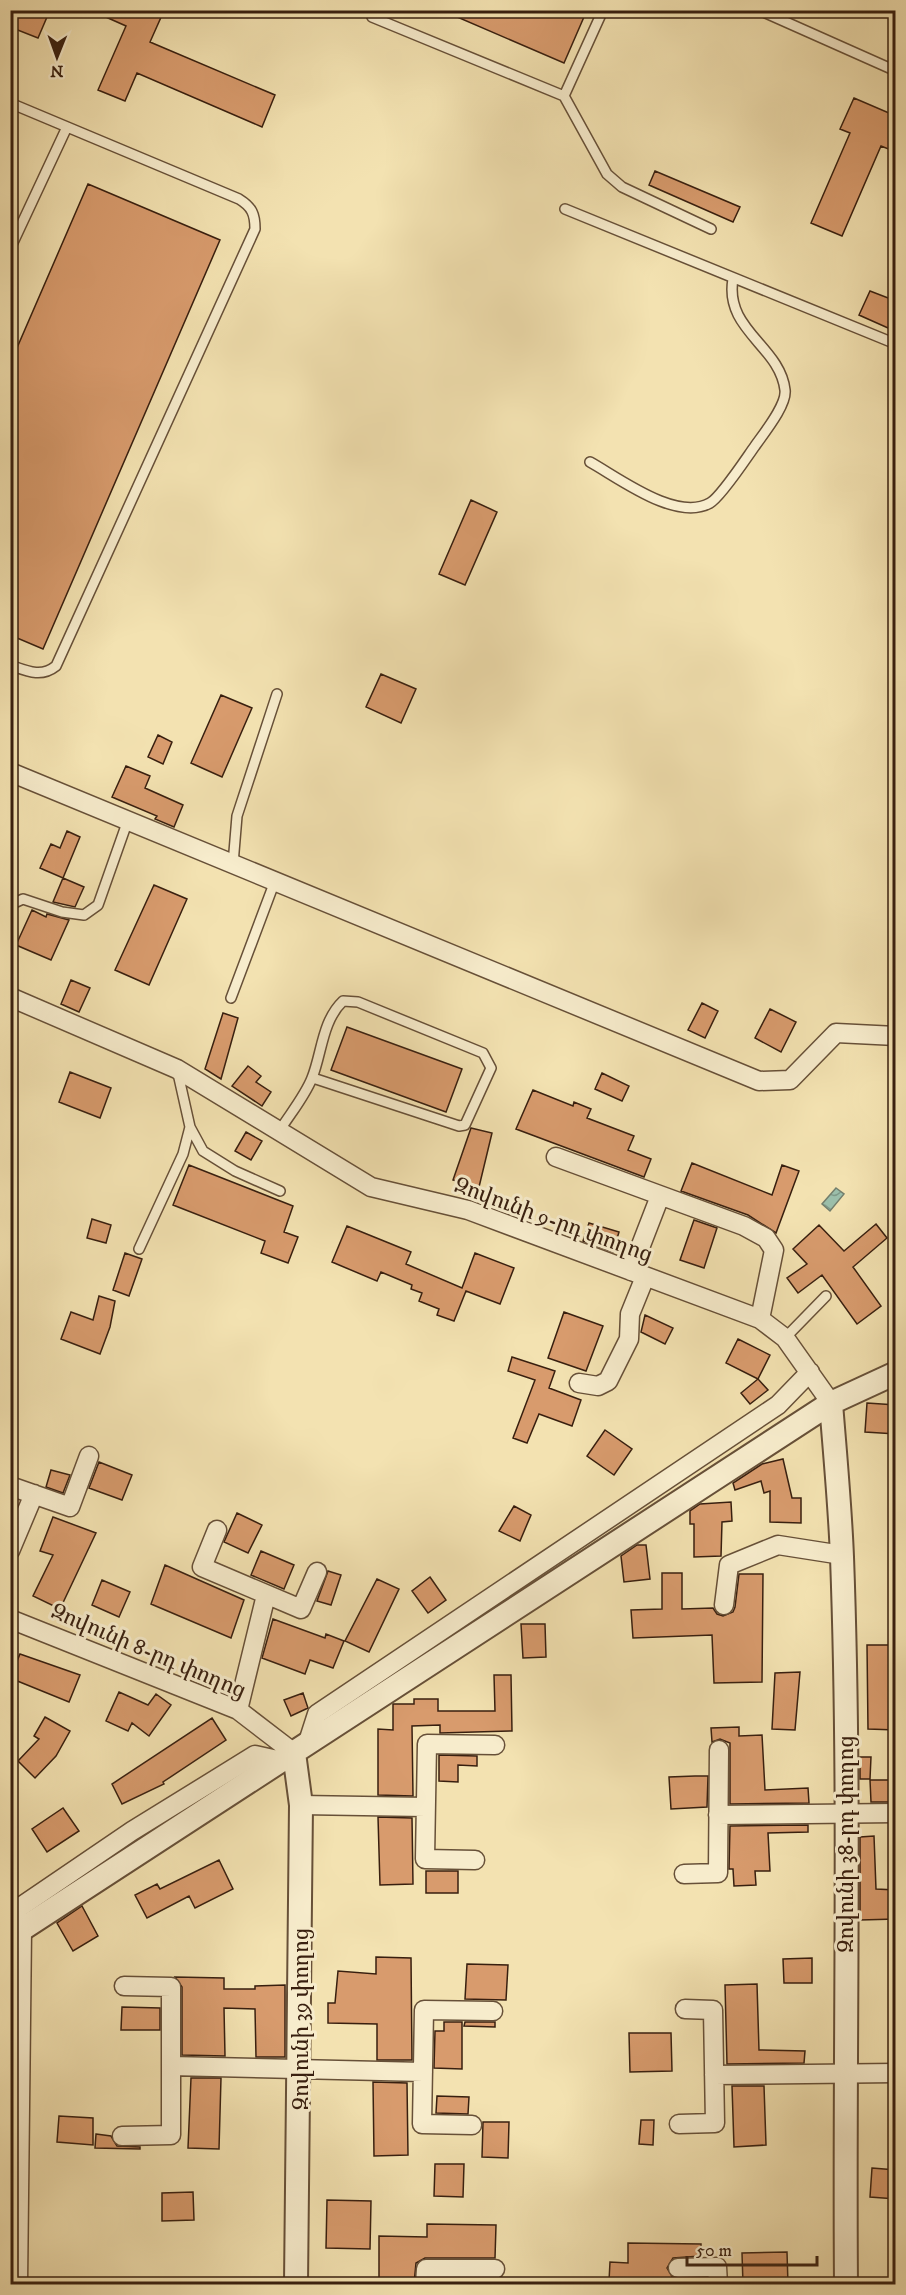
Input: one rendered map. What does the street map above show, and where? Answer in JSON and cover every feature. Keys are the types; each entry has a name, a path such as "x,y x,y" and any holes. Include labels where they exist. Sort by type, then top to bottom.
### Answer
{"street":[{"path":"10,772 759,1081 790,1080 836,1033 896,1036"},
{"name":"Զովունի 9-րդ փողոց","path":"10,997 177,1070 280,1130 371,1187 468,1210 759,1319 785,1338 831,1403"},
{"path":"556,1157 744,1227 766,1238 774,1250 759,1319"},
{"path":"579,1383 598,1386 608,1381 629,1339 630,1314 638,1274 660,1196"},
{"path":"294,1753 317,1714 778,1405 810,1372"},
{"path":"18,2284 15,1923 294,1753 831,1403 896,1373"},
{"name":"Զովունի 38-րդ փողոց","path":"831,1403 842,1556 847,1813 844,2075 846,2284"},
{"path":"10,1486 70,1507 89,1456"},
{"path":"10,1551 34,1494"},
{"path":"217,1530 202,1567 266,1595 301,1609 317,1572"},
{"path":"724,1605 729,1565 778,1545 842,1556"},
{"path":"238,1710 266,1595"},
{"name":"Զովունի 8-րդ փողոց","path":"10,1619 238,1710 294,1753"},
{"path":"475,1860 425,1859 427,1744 495,1745"},
{"path":"684,1874 718,1873 718,1750"},
{"name":"Զովունի 39 փողոց","path":"294,1753 301,1805 296,2284"},
{"path":"301,1805 426,1807"},
{"path":"718,1815 896,1813"},
{"path":"122,2136 171,2135 171,1987 124,1986"},
{"path":"679,2124 715,2123 713,2010 685,2009"},
{"path":"472,2125 422,2124 424,2010 493,2011"},
{"path":"171,2066 423,2072"},
{"path":"714,2074 896,2073"},
{"path":"678,2268 717,2267 718,2284"},
{"path":"425,2284 426,2269 495,2269"}],"lane":[{"path":"564,96 603,10"},
{"path":"759,10 896,71"},
{"path":"372,17 564,96 607,174 622,187 711,229"},
{"path":"10,103 239,199 249,205 255,215 255,229 56,666 48,673 32,673 10,665"},
{"path":"10,249 67,127"},
{"path":"565,209 896,344"},
{"path":"590,462 661,502 686,508 711,503 742,466 778,413 786,392 777,367 741,321 730,296 733,279"},
{"path":"233,864 237,816 277,694"},
{"path":"10,905 23,899 62,912 84,915 98,905 128,820"},
{"path":"231,998 275,881"},
{"path":"280,1130 313,1078 328,1024 336,1007 343,1001 358,1002 483,1053 491,1068 465,1125 459,1126 313,1078"},
{"path":"177,1070 190,1127 203,1150 235,1171 280,1191"},
{"path":"139,1249 183,1154 190,1127"},
{"path":"785,1338 826,1296"}],"water":[{"path":"836,1188 844,1194 830,1211 822,1204"}],"building":[{"path":"10,10 50,10 38,38 10,27"},
{"path":"90,10 152,10 162,15 150,42 275,95 262,127 137,73 125,101 98,90 126,26"},
{"path":"441,10 587,10 564,63"},
{"path":"854,98 896,116 896,152 881,146 842,236 811,223 850,133 840,129"},
{"path":"655,171 740,207 733,222 649,185"},
{"path":"88,184 220,240 43,649 10,635 10,364"},
{"path":"870,291 896,301 896,311 888,328 859,315"},
{"path":"471,500 497,512 465,585 439,574"},
{"path":"381,674 416,689 401,723 366,707"},
{"path":"221,695 252,708 222,777 191,763"},
{"path":"158,735 172,742 163,764 148,757"},
{"path":"126,766 150,776 145,788 183,805 174,827 155,819 157,816 112,797"},
{"path":"67,831 80,837 63,878 40,868 51,844 60,848"},
{"path":"63,878 84,887 75,907 53,902"},
{"path":"154,885 187,899 149,985 115,970"},
{"path":"32,910 46,917 47,914 69,920 51,960 16,945"},
{"path":"71,980 90,988 79,1012 61,1004"},
{"path":"702,1003 718,1011 705,1038 688,1030"},
{"path":"770,1009 796,1022 781,1052 755,1038"},
{"path":"223,1013 238,1018 221,1079 205,1069"},
{"path":"347,1027 462,1069 446,1112 331,1070"},
{"path":"248,1066 261,1076 256,1082 271,1092 262,1106 232,1086"},
{"path":"70,1072 111,1088 100,1118 59,1102"},
{"path":"602,1073 629,1086 622,1101 595,1089"},
{"path":"533,1090 573,1106 574,1102 591,1109 587,1118 634,1136 628,1150 651,1159 644,1177 516,1129"},
{"path":"471,1128 492,1133 479,1187 453,1180"},
{"path":"246,1132 262,1141 251,1160 235,1151"},
{"path":"692,1163 772,1195 782,1165 799,1171 776,1233 748,1215 681,1191"},
{"path":"189,1165 293,1206 284,1232 298,1237 288,1263 261,1253 265,1241 173,1205"},
{"path":"92,1219 111,1225 106,1243 87,1238"},
{"path":"694,1220 717,1228 704,1268 680,1260"},
{"path":"589,1223 619,1232 613,1252 583,1241"},
{"path":"876,1224 887,1238 853,1267 881,1306 857,1324 822,1275 798,1293 787,1278 807,1264 793,1249 819,1225 844,1251"},
{"path":"347,1226 411,1252 406,1264 462,1288 475,1253 514,1268 500,1304 466,1291 454,1321 437,1315 439,1309 419,1301 422,1293 411,1289 412,1285 381,1272 377,1281 332,1262"},
{"path":"125,1253 142,1259 129,1296 113,1290"},
{"path":"99,1296 115,1301 110,1327 100,1354 61,1339 71,1312 93,1320"},
{"path":"564,1312 603,1326 586,1371 548,1358"},
{"path":"645,1315 673,1328 665,1344 641,1332"},
{"path":"738,1339 770,1355 758,1379 726,1363"},
{"path":"512,1357 555,1371 549,1388 581,1400 572,1426 539,1414 527,1443 513,1438 535,1380 508,1371"},
{"path":"758,1379 768,1390 750,1404 741,1393"},
{"path":"867,1403 896,1405 896,1434 865,1432"},
{"path":"605,1430 632,1449 614,1475 587,1456"},
{"path":"783,1459 792,1498 801,1498 801,1523 770,1522 770,1491 764,1493 761,1481 735,1490 733,1483 762,1464"},
{"path":"99,1462 132,1475 122,1500 89,1488"},
{"path":"51,1470 70,1475 63,1493 46,1487"},
{"path":"731,1502 732,1521 722,1522 721,1556 694,1557 694,1524 690,1524 690,1511 700,1504"},
{"path":"514,1506 531,1515 520,1541 499,1531"},
{"path":"237,1513 262,1525 248,1553 224,1542"},
{"path":"53,1517 96,1533 60,1609 33,1596 53,1555 40,1551"},
{"path":"637,1545 646,1545 650,1579 624,1582 621,1556"},
{"path":"261,1551 294,1565 284,1589 251,1575"},
{"path":"165,1565 244,1600 231,1638 151,1604"},
{"path":"328,1571 341,1575 331,1605 317,1601"},
{"path":"662,1573 682,1573 682,1609 713,1608 717,1614 723,1616 733,1612 735,1607 739,1574 763,1574 762,1682 714,1683 712,1635 633,1638 631,1610 662,1609"},
{"path":"430,1577 446,1600 428,1613 412,1591"},
{"path":"377,1579 399,1589 369,1652 345,1641"},
{"path":"102,1580 130,1592 119,1617 92,1605"},
{"path":"273,1619 325,1638 326,1634 344,1641 333,1668 310,1660 305,1674 262,1658"},
{"path":"521,1624 545,1624 546,1657 523,1658"},
{"path":"867,1645 896,1645 896,1730 868,1729"},
{"path":"20,1654 80,1675 69,1702 10,1678"},
{"path":"800,1672 795,1730 772,1729 775,1673"},
{"path":"494,1675 511,1675 512,1731 440,1733 440,1725 412,1726 413,1796 378,1795 378,1729 393,1730 393,1704 414,1704 414,1699 438,1699 438,1711 495,1711"},
{"path":"119,1692 148,1705 156,1694 171,1705 149,1736 132,1723 128,1731 106,1721"},
{"path":"303,1693 308,1708 291,1716 284,1700"},
{"path":"45,1717 70,1731 56,1756 35,1778 18,1761 39,1739 34,1736"},
{"path":"212,1718 226,1740 163,1782 164,1784 122,1804 112,1784"},
{"path":"739,1727 739,1736 762,1735 765,1790 808,1788 809,1803 730,1804 730,1743 720,1739 712,1742 711,1728"},
{"path":"439,1755 477,1756 477,1766 458,1765 458,1782 439,1781"},
{"path":"860,1757 871,1757 870,1779 860,1779"},
{"path":"708,1776 707,1807 671,1809 669,1777"},
{"path":"870,1780 890,1780 891,1802 871,1802"},
{"path":"63,1808 79,1831 47,1852 32,1829"},
{"path":"378,1817 412,1818 413,1884 380,1885"},
{"path":"808,1825 808,1832 768,1833 770,1871 755,1871 756,1885 734,1886 733,1869 729,1869 730,1826"},
{"path":"874,1836 876,1889 896,1890 896,1919 860,1920 860,1837"},
{"path":"219,1860 233,1889 195,1908 189,1896 147,1918 135,1895 157,1884 160,1889"},
{"path":"426,1871 458,1871 458,1893 426,1893"},
{"path":"82,1906 98,1936 73,1951 57,1923"},
{"path":"376,1957 411,1958 412,2060 377,2060 377,2024 328,2023 328,2003 335,2003 338,1971 376,1974"},
{"path":"812,1958 812,1983 784,1983 783,1959"},
{"path":"467,1964 508,1965 506,2000 465,1999"},
{"path":"175,1977 224,1978 224,1989 255,1989 255,1986 285,1985 285,2057 256,2057 255,2009 224,2008 225,2056 182,2055 182,1987"},
{"path":"757,1984 759,2050 805,2051 804,2063 727,2064 725,1985"},
{"path":"122,2007 160,2008 160,2030 121,2030"},
{"path":"444,2022 462,2022 462,2069 434,2068 435,2031 444,2031"},
{"path":"465,2022 495,2022 495,2027 464,2026"},
{"path":"629,2033 671,2033 672,2071 630,2072"},
{"path":"191,2078 221,2078 219,2149 188,2148"},
{"path":"373,2082 407,2083 408,2155 374,2156"},
{"path":"732,2086 764,2086 766,2145 734,2147"},
{"path":"437,2096 469,2097 468,2114 436,2113"},
{"path":"59,2116 93,2118 93,2145 57,2142"},
{"path":"641,2120 654,2120 653,2145 639,2144"},
{"path":"483,2122 509,2122 508,2158 482,2157"},
{"path":"96,2134 111,2136 117,2146 140,2147 140,2149 95,2148"},
{"path":"435,2164 464,2164 463,2197 434,2196"},
{"path":"872,2168 896,2170 896,2199 870,2197"},
{"path":"193,2192 194,2220 162,2221 162,2193"},
{"path":"327,2200 371,2201 370,2249 326,2248"},
{"path":"427,2224 496,2225 495,2258 425,2258 416,2263 414,2284 379,2284 379,2236 427,2237"},
{"path":"628,2243 701,2244 701,2256 673,2258 667,2268 673,2278 701,2279 701,2284 633,2284 633,2282 609,2281 610,2262 628,2263"},
{"path":"787,2252 788,2284 743,2284 742,2253"},
{"path":"437,2280 491,2280 491,2284 436,2284"}]}
